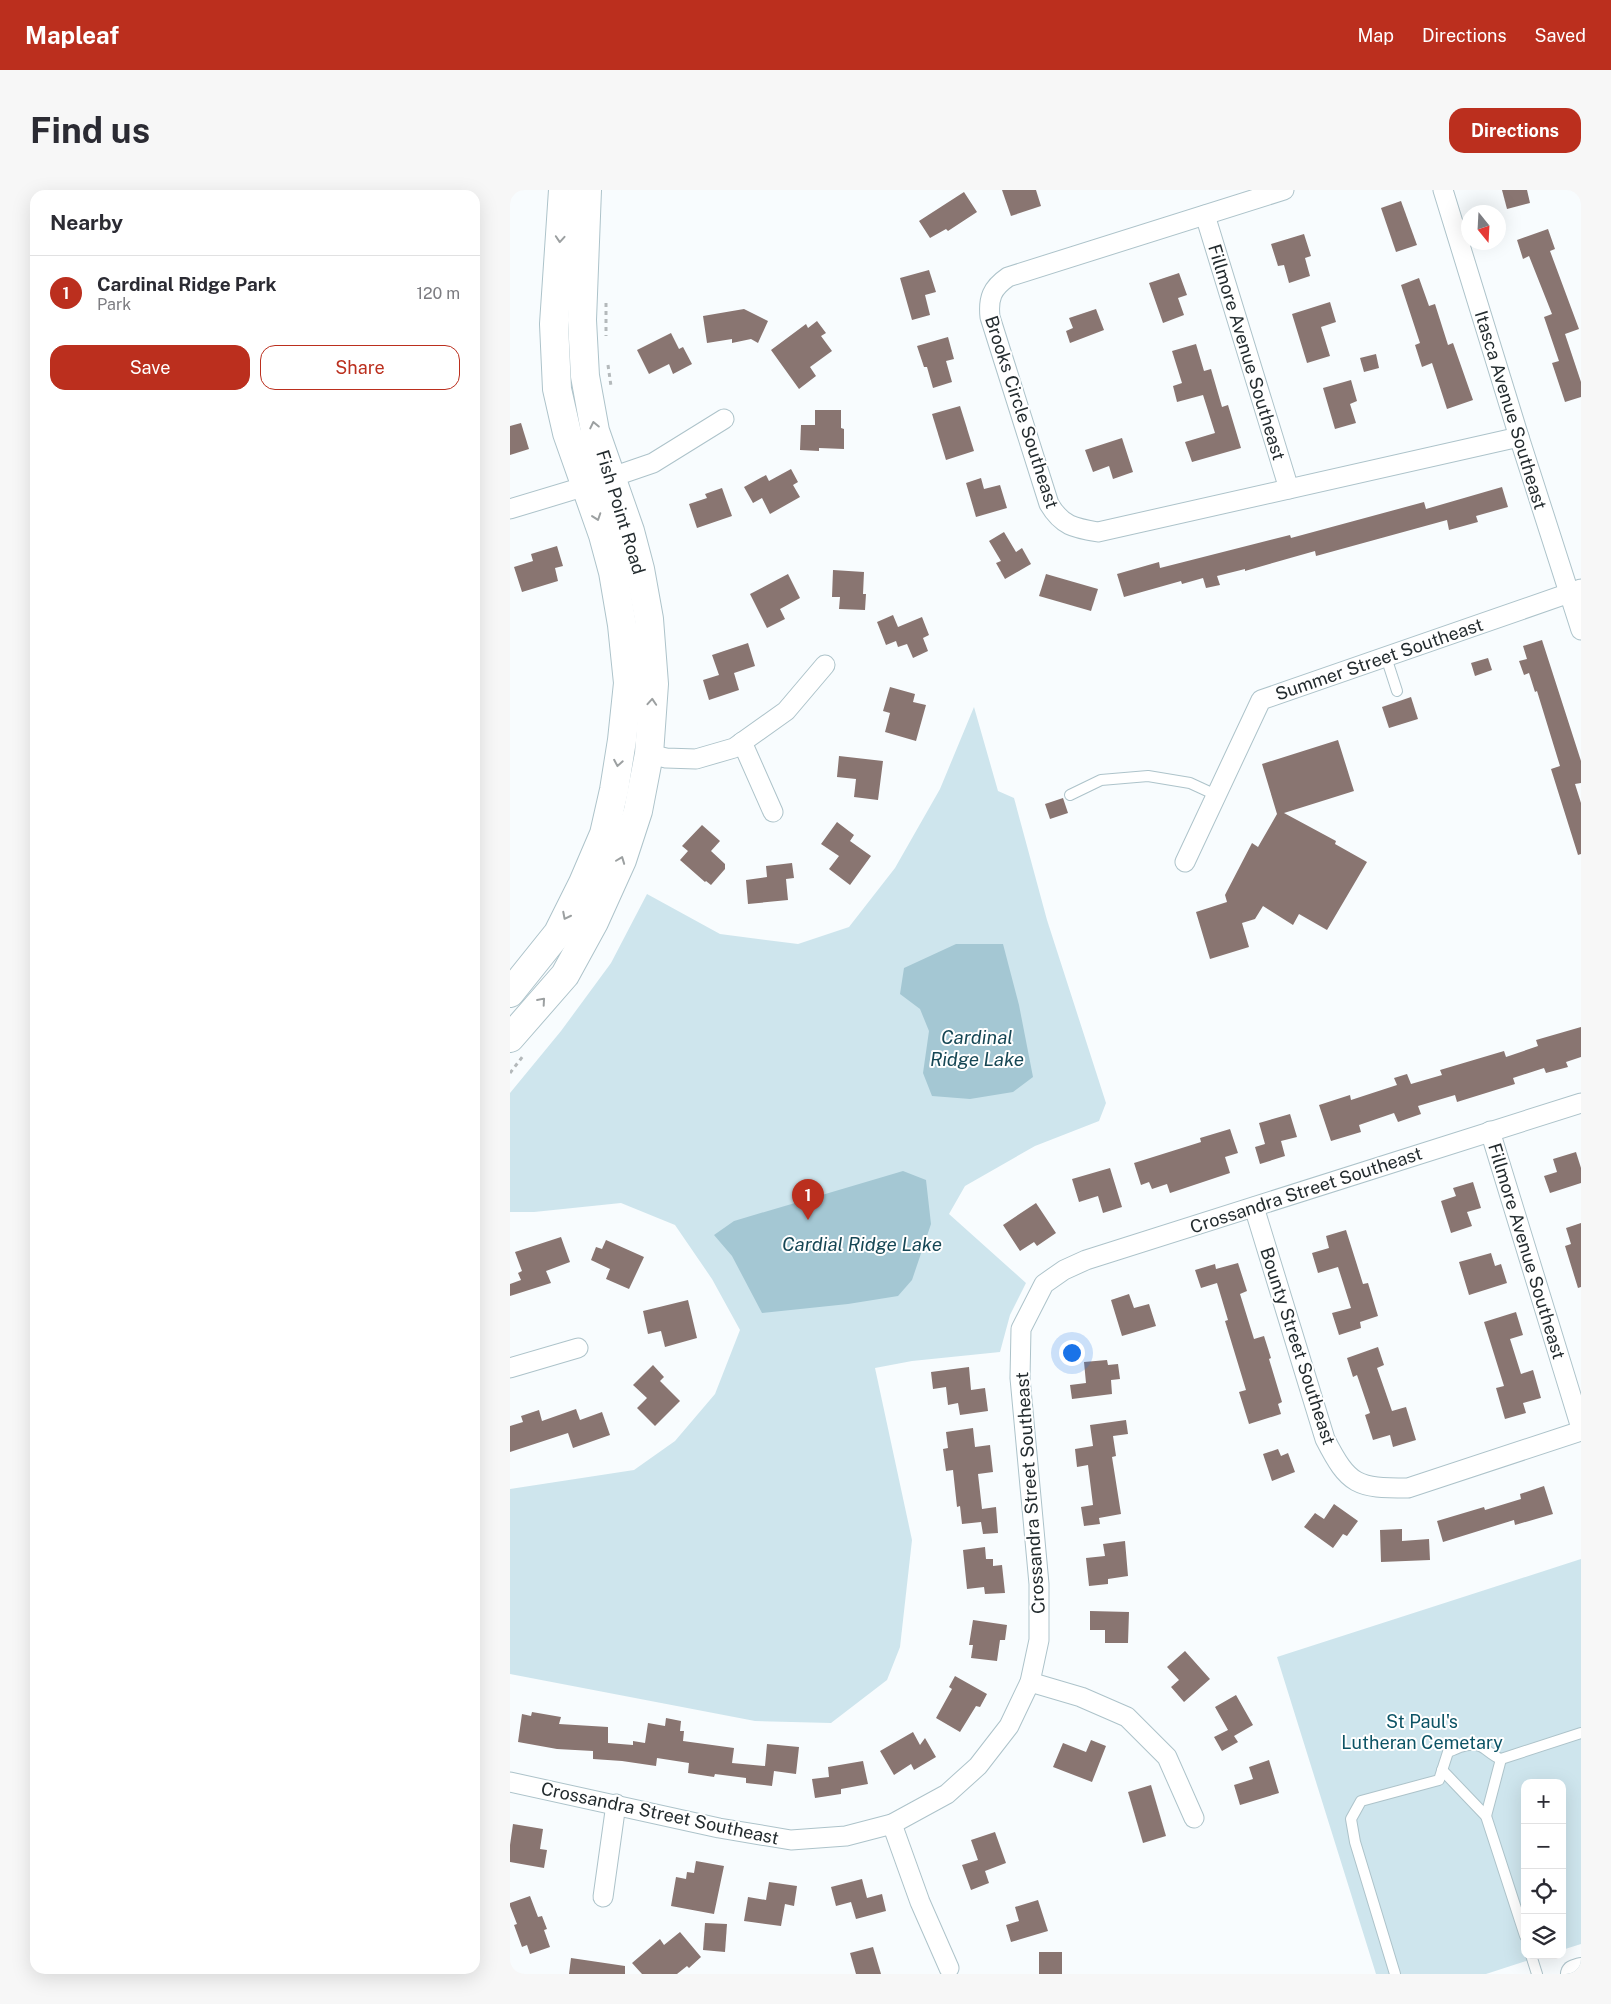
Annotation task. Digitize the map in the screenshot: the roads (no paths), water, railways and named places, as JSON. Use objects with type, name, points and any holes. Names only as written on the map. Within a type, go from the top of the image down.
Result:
[{"type":"street","name":"Fish Point Road","points":[[510,993],[558,933],[583,883],[604,834],[622,740],[628,683],[622,625],[613,572],[603,535],[568,434],[558,389],[554,324],[563,190]]},
{"type":"street","name":"Fish Point Road","points":[[513,1028],[565,975],[594,922],[622,860],[638,810],[649,754],[654,684],[649,619],[640,569],[630,531],[595,431],[584,376],[582,320],[587,190]]},
{"type":"street","name":"Brooks Circle Southeast","points":[[1284,190],[1008,278],[998,284],[991,294],[989,305],[990,317],[1049,504],[1056,517],[1075,528],[1098,532],[1519,437]]},
{"type":"street","name":"Itasca Avenue Southeast","points":[[1443,190],[1519,437],[1575,591],[1581,630]]},
{"type":"street","name":"Fillmore Avenue Southeast","points":[[1205,216],[1290,489]]},
{"type":"street","points":[[510,509],[653,463],[724,418]]},
{"type":"street","name":"Summer Street Southeast","points":[[1185,862],[1261,700],[1575,591]]},
{"type":"street","points":[[649,754],[666,758],[696,759],[734,748],[786,711],[825,665]]},
{"type":"street","points":[[742,742],[773,812]]},
{"type":"street","name":"Crossandra Street Southeast","points":[[510,1782],[719,1828],[791,1840],[846,1836],[892,1824],[947,1794],[978,1766],[1009,1726],[1030,1682],[1039,1640],[1039,1584],[1020,1378],[1021,1329],[1044,1284],[1064,1270],[1086,1260],[1581,1103]]},
{"type":"street","name":"Fillmore Avenue Southeast","points":[[1490,1131],[1581,1429]]},
{"type":"street","name":"Bounty Street Southeast","points":[[1254,1207],[1325,1439],[1338,1466],[1359,1484],[1381,1488],[1408,1488],[1581,1429]]},
{"type":"street","points":[[510,1368],[578,1348]]},
{"type":"street","points":[[1030,1682],[1081,1697],[1128,1717],[1167,1758],[1194,1818]]},
{"type":"street","points":[[603,1897],[616,1804]]},
{"type":"street","points":[[892,1824],[920,1902],[949,1968]]},
{"type":"street","points":[[1575,1974],[1581,1972]]},
{"type":"lane","points":[[1386,657],[1397,691]]},
{"type":"lane","points":[[1070,795],[1101,780],[1148,776],[1190,783],[1216,795]]},
{"type":"lane","points":[[1395,1974],[1355,1842],[1351,1819],[1361,1801],[1439,1780],[1448,1752],[1464,1745],[1480,1746],[1492,1756],[1501,1759],[1581,1733]]},
{"type":"lane","points":[[1486,1816],[1501,1759]]},
{"type":"lane","points":[[1442,1770],[1486,1816],[1521,1924]]},
{"type":"lane","points":[[1532,1959],[1537,1974]]},
{"type":"water","name":"Cardinal Ridge Lake","points":[[956,944],[1003,944],[1019,1005],[1033,1077],[1013,1092],[970,1099],[932,1096],[923,1073],[929,1031],[920,1009],[900,994],[904,968]]},
{"type":"water","name":"Cardial Ridge Lake","points":[[903,1171],[926,1180],[931,1224],[912,1280],[898,1296],[848,1304],[762,1313],[732,1256],[714,1235],[734,1221]]},
{"type":"place","name":"Cardinal Ridge Park","points":[[808,1220]]},
{"type":"park label","name":"St Paul's Lutheran Cemetary","points":[[1422,1731]]}]
